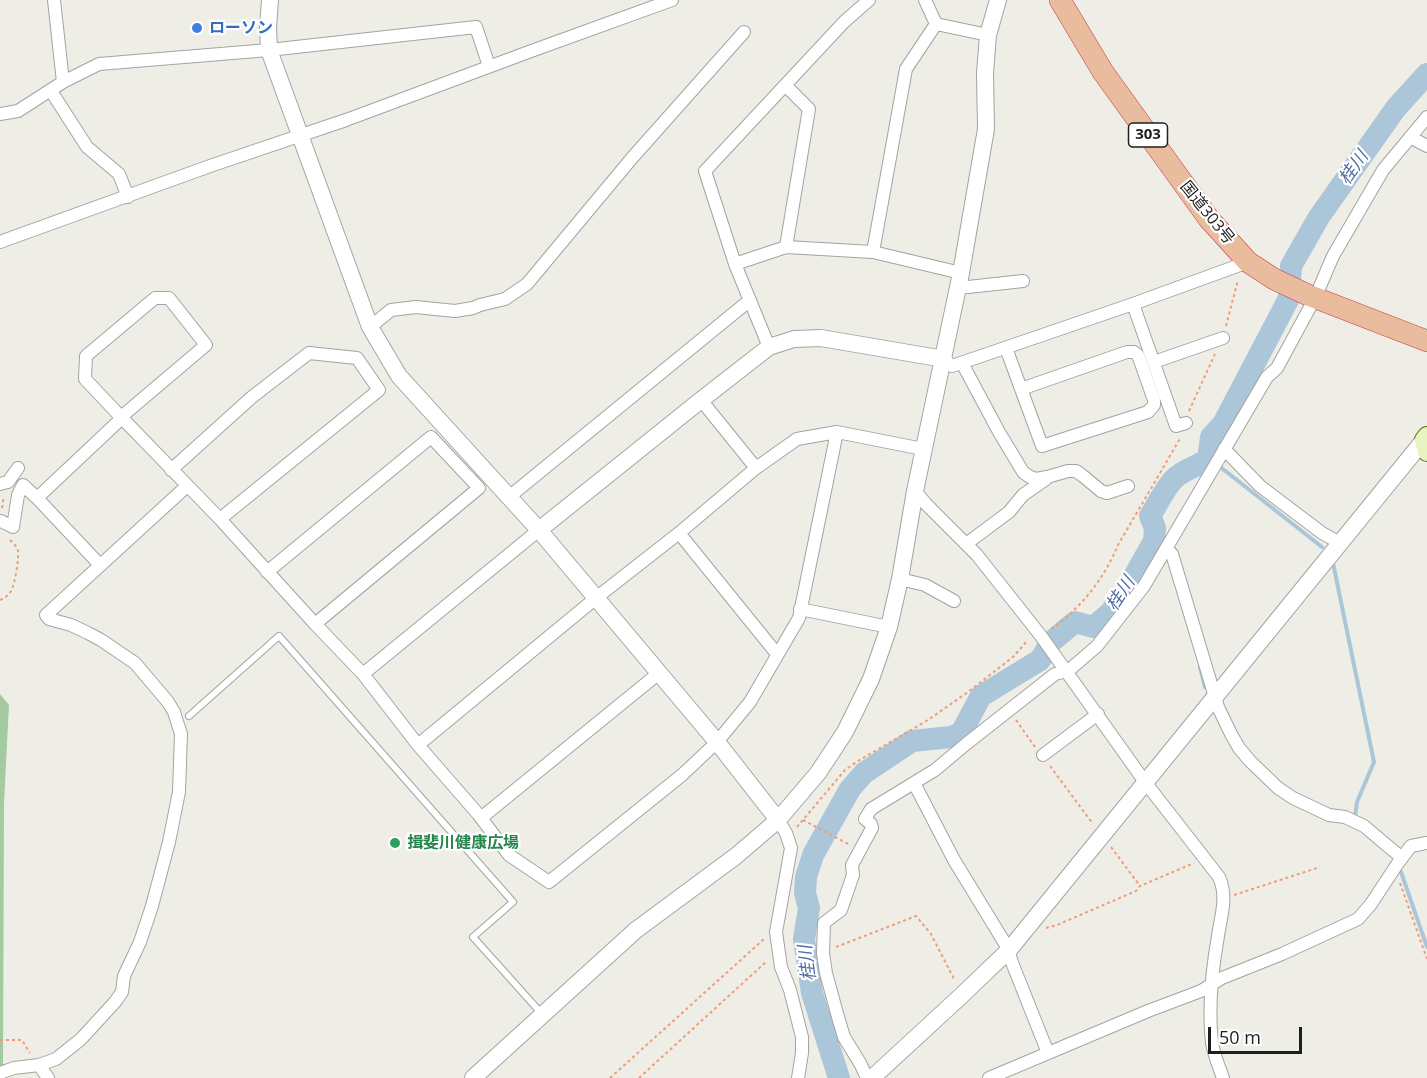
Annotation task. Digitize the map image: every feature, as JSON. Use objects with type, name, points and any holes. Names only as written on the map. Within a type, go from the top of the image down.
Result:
[{"type":"highway","name":"国道303号","points":[[1060,0],[1103,72],[1244,264],[1312,297],[1427,341]]},
{"type":"street","points":[[54,0],[63,82]]},
{"type":"street","points":[[270,0],[268,27],[270,50],[370,327],[399,376],[539,530],[717,742],[782,826],[791,848],[776,932],[782,967],[802,1037],[798,1078]]},
{"type":"street","points":[[0,242],[210,166],[346,120],[672,0]]},
{"type":"street","points":[[769,347],[735,264],[705,171],[844,22],[869,0]]},
{"type":"street","points":[[925,0],[936,24]]},
{"type":"street","points":[[473,1078],[636,930],[736,855],[782,826],[845,732],[871,679],[889,627],[900,579],[923,448],[944,359],[959,279],[986,129],[985,73],[988,35],[998,0]]},
{"type":"street","points":[[936,24],[988,35]]},
{"type":"street","points":[[873,252],[906,69],[936,24]]},
{"type":"street","points":[[0,114],[18,111],[63,82],[99,64],[270,50],[476,27],[489,66]]},
{"type":"street","points":[[370,327],[391,310],[416,308],[455,311],[473,308],[505,299],[527,284],[632,158],[744,32]]},
{"type":"street","points":[[786,86],[809,109],[786,247]]},
{"type":"street","points":[[51,91],[87,147],[119,174],[128,197]]},
{"type":"street","points":[[867,1078],[844,1037],[826,973],[823,953],[824,923],[841,910],[853,875],[852,865],[872,828],[865,819],[871,809],[935,770],[1055,674],[1086,657],[1108,633],[1144,586],[1267,377],[1277,368],[1333,256],[1383,170],[1427,117]]},
{"type":"street","points":[[1410,137],[1427,146]]},
{"type":"street","points":[[735,264],[786,247],[873,252],[959,279],[968,286],[1023,280]]},
{"type":"street","points":[[363,674],[701,399],[769,347],[794,339],[821,338],[944,359],[952,366],[1244,264]]},
{"type":"street","points":[[37,498],[122,418],[206,345],[169,298],[155,298],[86,356],[85,379],[122,418],[171,470],[220,519],[363,674],[418,745],[481,818],[508,855],[549,882],[682,775],[717,742],[750,702],[799,618],[837,432]]},
{"type":"street","points":[[509,497],[750,300]]},
{"type":"street","points":[[1133,304],[1176,426],[1186,423]]},
{"type":"street","points":[[1154,362],[1223,338]]},
{"type":"street","points":[[1006,348],[1021,389],[1042,446],[1148,412],[1154,405],[1138,355],[1134,352],[1127,352],[1021,389]]},
{"type":"street","points":[[171,470],[252,397],[309,353],[357,358],[379,390],[220,519]]},
{"type":"street","points":[[962,363],[1023,472],[1036,479],[1076,471],[1101,491],[1107,493],[1128,486]]},
{"type":"street","points":[[701,399],[756,468]]},
{"type":"street","points":[[418,745],[756,468],[797,439],[837,432],[923,448]]},
{"type":"street","points":[[267,572],[431,438],[479,488],[315,624]]},
{"type":"street","points":[[872,1078],[1009,950],[1340,543],[1426,443]]},
{"type":"street","points":[[1224,449],[1260,486],[1322,533],[1340,543]]},
{"type":"street","points":[[4,483],[18,468]]},
{"type":"street","points":[[966,544],[1009,512],[1023,495],[1047,477]]},
{"type":"street","points":[[1,521],[13,526],[18,495],[23,485],[100,565]]},
{"type":"street","points":[[0,1073],[56,1059],[81,1040],[122,992],[124,976],[140,942],[152,906],[179,792],[181,734],[168,702],[135,663],[88,633],[49,619],[46,615],[187,486]]},
{"type":"street","points":[[915,491],[977,555],[1039,633],[1145,782],[1219,876],[1224,887],[1224,898],[1212,984],[1210,1021],[1212,1045],[1223,1078]]},
{"type":"street","points":[[679,533],[777,654]]},
{"type":"street","points":[[1166,549],[1172,554],[1222,717],[1239,748],[1278,788],[1310,807],[1364,826],[1402,858]]},
{"type":"street","points":[[900,579],[925,585],[954,601]]},
{"type":"street","points":[[800,609],[889,627]]},
{"type":"street","points":[[481,818],[659,673]]},
{"type":"street","points":[[1043,755],[1098,714]]},
{"type":"street","points":[[914,783],[954,860],[1009,950],[1046,1048]]},
{"type":"street","points":[[989,1078],[1201,991],[1222,978],[1282,954],[1358,919],[1411,846],[1427,843]]},
{"type":"street","points":[[39,1065],[48,1078]]},
{"type":"lane","points":[[189,716],[279,636],[513,902],[473,937],[543,1015]]},
{"type":"path","points":[[782,826],[797,827],[845,770],[928,720],[968,692],[1039,633],[1059,623],[1083,602],[1111,563],[1118,545],[1184,431],[1187,415],[1223,338],[1244,264]]},
{"type":"path","points":[[0,600],[5,598],[14,584],[18,552],[3,530],[1,521],[4,483]]},
{"type":"path","points":[[1008,711],[1140,886]]},
{"type":"path","points":[[803,820],[851,846]]},
{"type":"path","points":[[1021,935],[1057,925],[1136,891],[1140,886],[1204,857]]},
{"type":"path","points":[[1224,898],[1320,867]]},
{"type":"path","points":[[1394,870],[1427,959]]},
{"type":"path","points":[[823,953],[916,915],[939,946],[961,996]]},
{"type":"path","points":[[610,1078],[769,934],[776,932]]},
{"type":"path","points":[[639,1078],[770,958],[780,954]]},
{"type":"path","points":[[0,1040],[22,1041],[39,1065]]},
{"type":"green space","points":[[0,694],[9,705],[4,803],[3,1065],[0,1066]]},
{"type":"waterway","name":"桂川","points":[[839,1078],[812,993],[804,939],[809,908],[805,893],[806,877],[813,855],[850,789],[864,773],[912,741],[951,737],[961,733],[981,696],[1040,660],[1051,642],[1075,622],[1093,627],[1110,613],[1127,589],[1154,541],[1155,528],[1150,516],[1164,492],[1178,476],[1208,459],[1211,437],[1223,424],[1289,298],[1291,266],[1319,217],[1396,108],[1427,74]]},
{"type":"waterway","points":[[1219,466],[1322,547]]},
{"type":"waterway","points":[[1149,550],[1158,556]]},
{"type":"waterway","points":[[1333,563],[1374,762],[1357,802],[1355,817]]},
{"type":"waterway","points":[[1200,667],[1205,687]]},
{"type":"waterway","points":[[1401,872],[1427,947]]},
{"type":"place","name":"ローソン","points":[[197,28]]},
{"type":"place","name":"揖斐川健康広場","points":[[395,843]]}]
